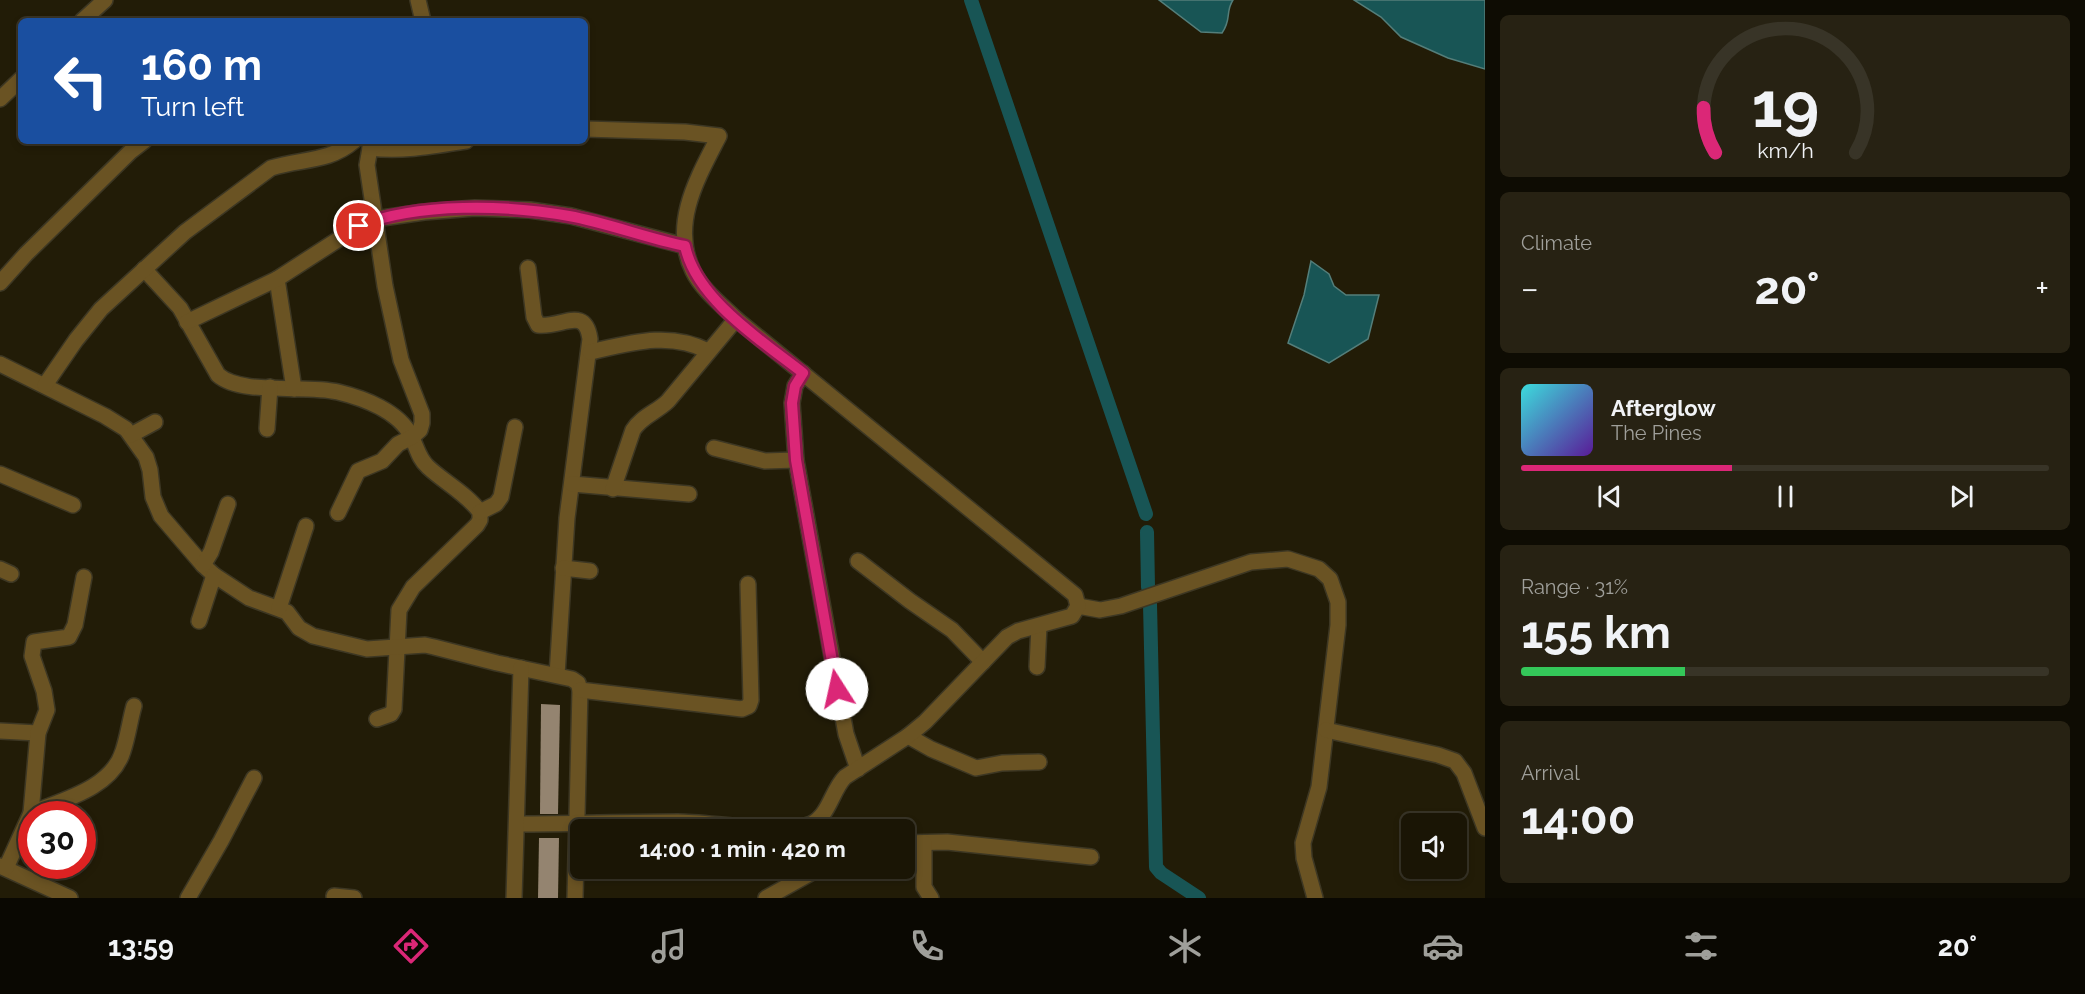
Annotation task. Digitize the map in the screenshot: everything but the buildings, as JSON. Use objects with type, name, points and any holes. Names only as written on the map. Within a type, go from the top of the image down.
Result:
[{"type":"street","points":[[85,18],[105,0]]},
{"type":"street","points":[[418,0],[422,18]]},
{"type":"street","points":[[0,99],[18,82]]},
{"type":"street","points":[[588,129],[685,132],[719,136],[696,182],[686,216],[685,246],[694,273],[736,319],[1075,595],[1078,606],[1072,616],[1018,631],[1007,637],[945,702],[908,736],[840,781],[818,819]]},
{"type":"street","points":[[0,282],[130,151],[140,144]]},
{"type":"street","points":[[45,385],[95,316],[185,232],[272,168],[286,163],[315,160],[363,144]]},
{"type":"street","points":[[338,513],[358,471],[382,461],[398,444],[420,430],[422,423],[422,414],[401,360],[385,286],[367,165],[366,144]]},
{"type":"street","points":[[369,144],[385,150],[447,144]]},
{"type":"street","points":[[187,322],[277,279],[343,235],[375,219],[475,208],[530,210],[571,216],[685,246]]},
{"type":"street","points":[[528,268],[534,317],[538,325],[583,321],[588,327],[590,352],[563,568],[557,675]]},
{"type":"street","points":[[144,269],[176,303],[218,375],[225,381],[233,384],[336,391],[374,404],[406,428],[419,457],[480,512],[477,525],[413,587],[404,599],[399,610],[397,624],[398,647],[394,709],[391,714],[377,719]]},
{"type":"street","points":[[277,279],[294,389]]},
{"type":"street","points":[[613,489],[633,430],[639,422],[661,408],[736,319]]},
{"type":"street","points":[[590,352],[660,339],[684,341],[708,351]]},
{"type":"street","points":[[0,364],[117,423],[131,435],[146,457],[156,507],[161,516],[209,570],[249,598],[279,608],[291,616],[298,628],[313,636],[367,649],[424,645],[557,675],[578,682],[580,690],[577,819]]},
{"type":"street","points":[[803,373],[795,386],[792,403],[796,460],[846,734],[858,769]]},
{"type":"street","points":[[267,429],[270,387]]},
{"type":"street","points":[[131,435],[155,422]]},
{"type":"street","points":[[480,512],[496,504],[501,497],[515,427]]},
{"type":"street","points":[[714,448],[765,461],[796,460]]},
{"type":"street","points":[[0,474],[74,505]]},
{"type":"street","points":[[572,484],[690,494]]},
{"type":"street","points":[[199,621],[206,595],[211,552],[228,504]]},
{"type":"street","points":[[279,608],[306,526]]},
{"type":"street","points":[[1078,606],[1100,610],[1121,606],[1251,562],[1288,559],[1319,569],[1330,579],[1338,602],[1338,625],[1319,787],[1304,843],[1304,858],[1315,898]]},
{"type":"street","points":[[858,561],[910,602],[952,630],[983,662]]},
{"type":"street","points":[[563,568],[590,571]]},
{"type":"street","points":[[32,801],[38,733],[47,710],[44,691],[32,656],[34,642],[69,637],[75,626],[84,577]]},
{"type":"street","points":[[580,690],[742,709],[749,706],[752,700],[748,584]]},
{"type":"street","points":[[1037,668],[1039,626]]},
{"type":"street","points":[[514,898],[521,668]]},
{"type":"street","points":[[61,801],[101,781],[114,769],[123,752],[134,706]]},
{"type":"street","points":[[1326,730],[1455,760],[1464,773],[1485,828]]},
{"type":"street","points":[[0,731],[38,733]]},
{"type":"street","points":[[908,736],[931,749],[976,768],[1002,763],[1040,762]]},
{"type":"street","points":[[188,898],[254,778]]},
{"type":"street","points":[[518,824],[570,824]]},
{"type":"street","points":[[18,838],[3,867],[70,898]]},
{"type":"street","points":[[915,843],[947,842],[1091,857]]},
{"type":"street","points":[[924,843],[924,887],[931,898]]},
{"type":"street","points":[[575,898],[576,879]]},
{"type":"street","points":[[766,898],[800,879]]},
{"type":"street","points":[[334,896],[354,898]]},
{"type":"water","points":[[1159,0],[1233,0],[1229,8],[1227,24],[1222,33],[1201,32]]},
{"type":"water","points":[[1354,0],[1485,0],[1485,69],[1448,58],[1401,37],[1381,17]]},
{"type":"water","points":[[1311,261],[1329,274],[1334,286],[1346,295],[1379,295],[1368,339],[1329,363],[1288,343],[1304,295]]},
{"type":"waterway","points":[[971,0],[1146,514]]},
{"type":"waterway","points":[[1147,532],[1148,587]]},
{"type":"waterway","points":[[1150,604],[1156,867],[1161,873],[1199,898]]},
{"type":"route","points":[[359,226],[375,219],[424,212],[475,208],[530,210],[571,216],[685,246],[694,273],[708,291],[736,319],[803,373],[795,386],[792,403],[796,460],[837,689]]}]
